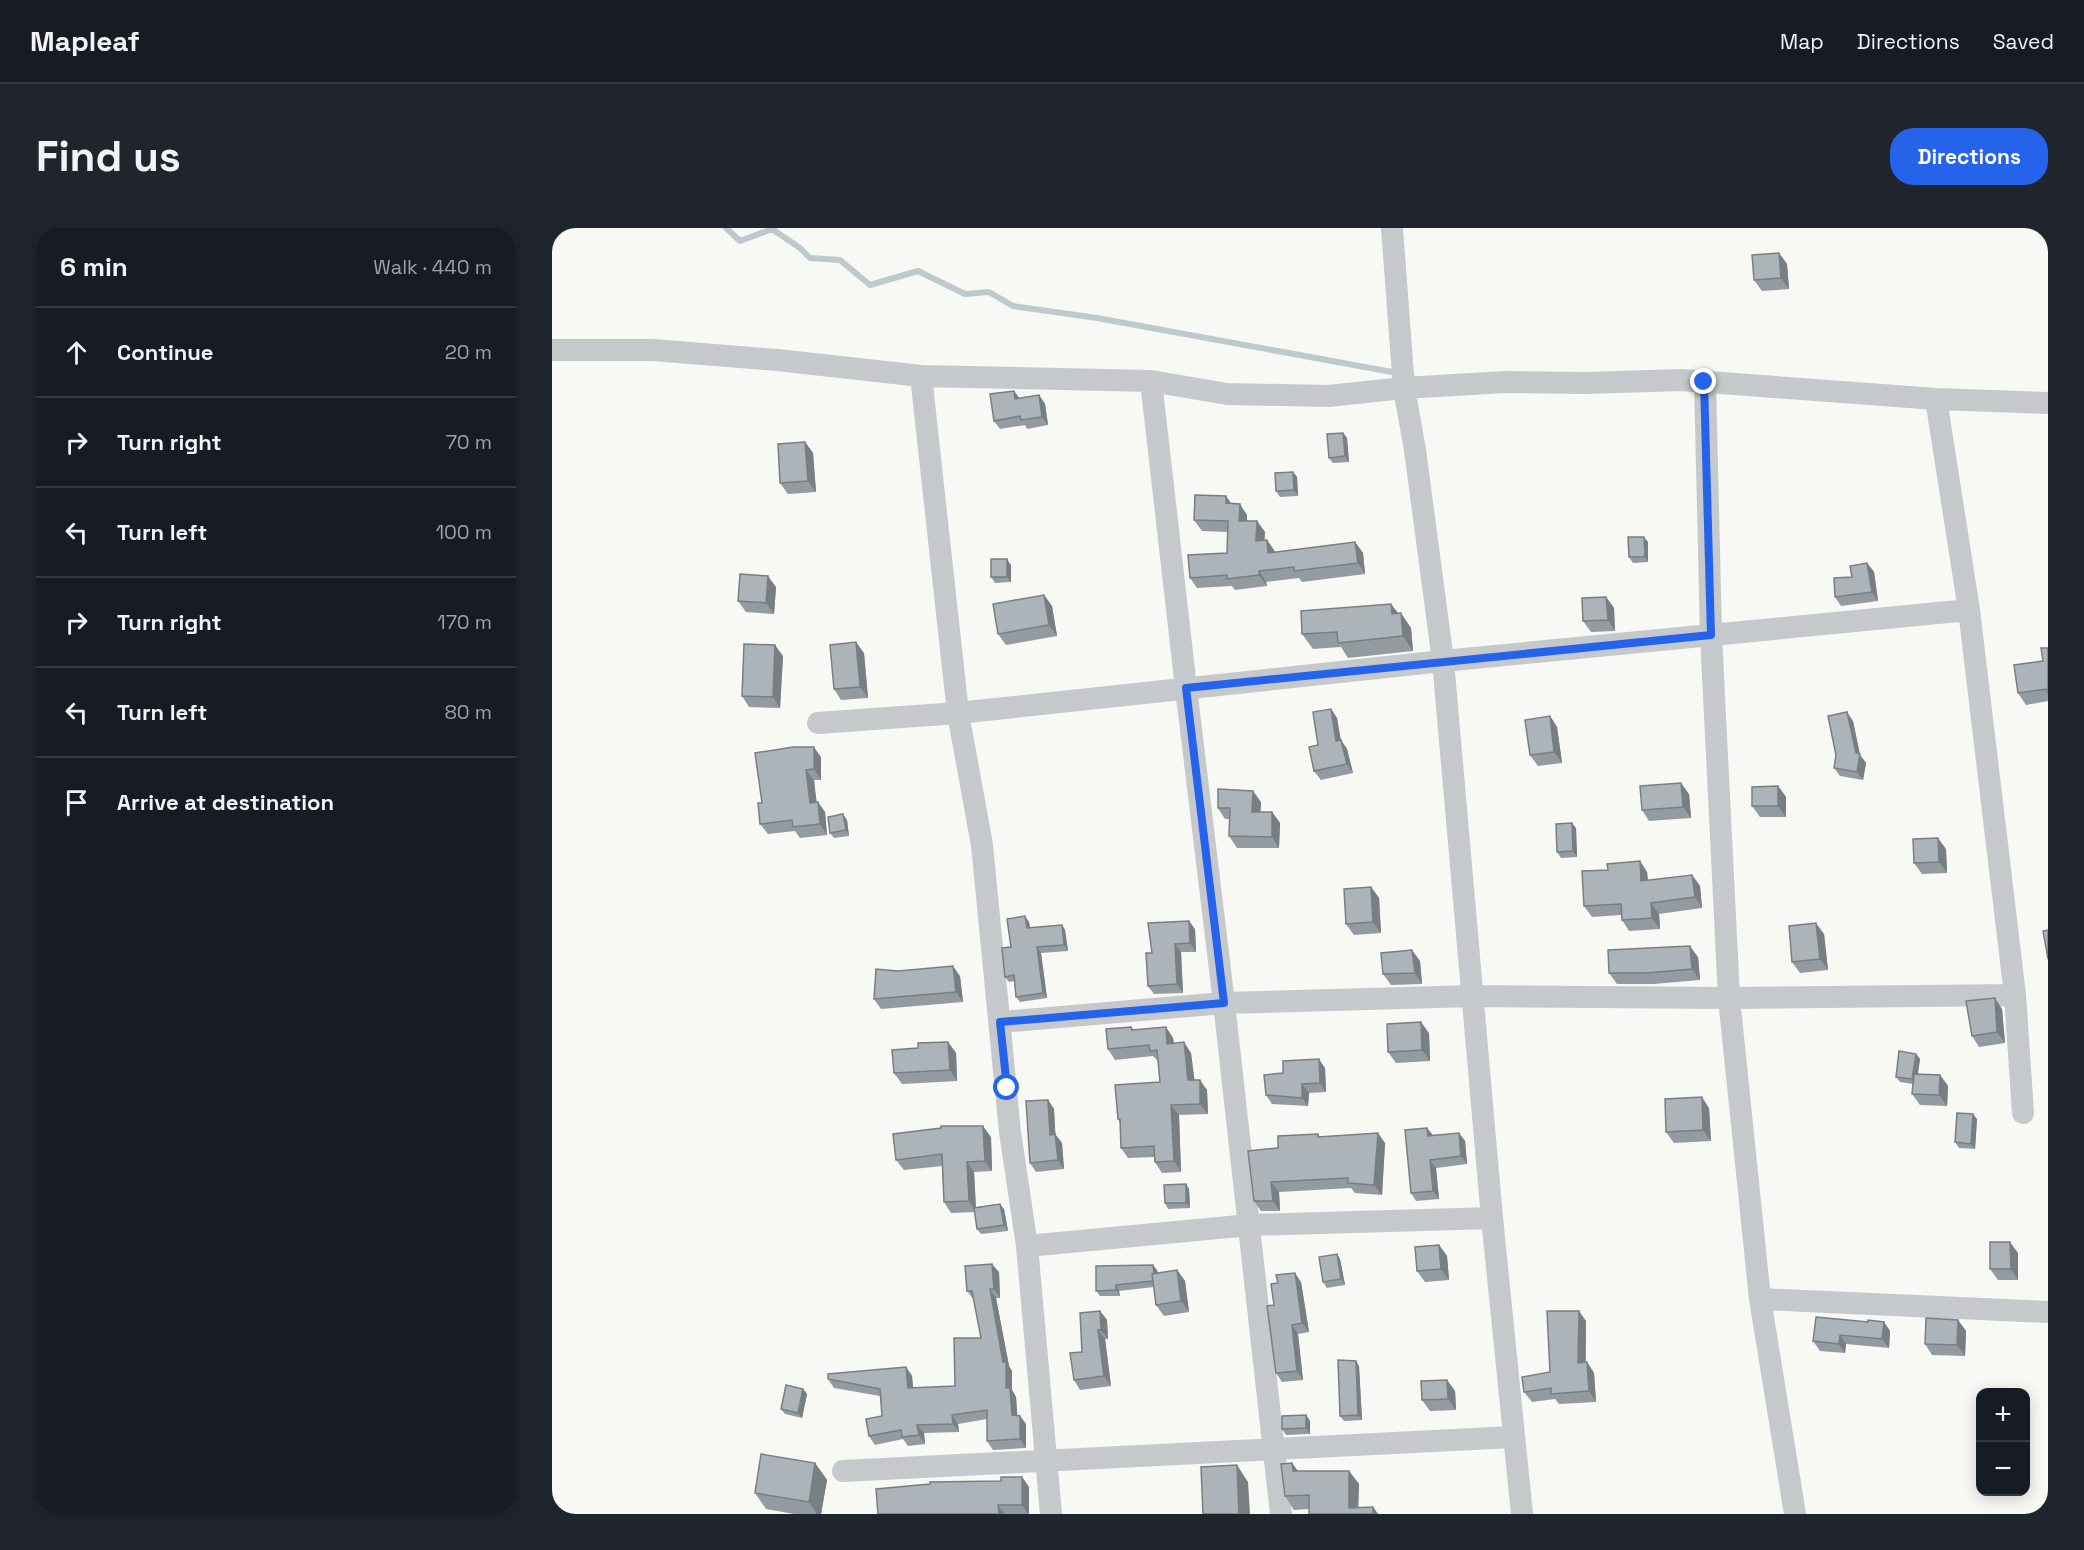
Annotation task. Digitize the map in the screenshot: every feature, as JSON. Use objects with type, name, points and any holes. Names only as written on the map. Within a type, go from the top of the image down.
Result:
[{"type":"street","points":[[1392,228],[1404,388],[1415,450],[1443,661],[1492,1218],[1522,1514]]},
{"type":"street","points":[[552,350],[653,350],[921,376],[1151,381],[1227,394],[1328,396],[1404,388],[1505,382],[1587,383],[1681,380],[1936,399],[2048,403]]},
{"type":"street","points":[[921,376],[958,713],[982,845],[1010,1132],[1027,1246],[1051,1514]]},
{"type":"street","points":[[1151,381],[1250,1225],[1281,1514]]},
{"type":"street","points":[[1704,382],[1711,635],[1729,998],[1760,1299],[1796,1514]]},
{"type":"street","points":[[1936,399],[1969,609],[2015,995],[2023,1113]]},
{"type":"street","points":[[818,723],[958,713],[1443,661],[1969,609]]},
{"type":"street","points":[[1000,1022],[1224,1003],[1473,996],[1729,998],[2015,995]]},
{"type":"street","points":[[1027,1246],[1250,1225],[1492,1218]]},
{"type":"street","points":[[1760,1299],[2048,1312]]},
{"type":"street","points":[[843,1471],[1513,1437]]},
{"type":"building","points":[[1779,253],[1781,278],[1754,280],[1752,255]]},
{"type":"building","points":[[1014,391],[1015,399],[1039,395],[1042,417],[1021,420],[1020,416],[994,421],[990,394]]},
{"type":"building","points":[[1343,433],[1345,456],[1329,458],[1327,434]]},
{"type":"building","points":[[805,442],[808,481],[780,483],[778,444]]},
{"type":"building","points":[[1293,472],[1294,490],[1276,491],[1275,473]]},
{"type":"building","points":[[1195,495],[1226,496],[1226,503],[1240,504],[1239,521],[1257,521],[1256,541],[1267,540],[1268,553],[1355,542],[1358,563],[1294,571],[1294,567],[1259,571],[1259,575],[1227,579],[1227,575],[1190,578],[1188,555],[1227,553],[1228,521],[1194,520]]},
{"type":"building","points":[[1628,537],[1644,537],[1645,557],[1629,557]]},
{"type":"building","points":[[991,559],[1007,559],[1007,577],[991,577]]},
{"type":"building","points":[[1867,563],[1872,592],[1835,597],[1834,578],[1852,577],[1850,566]]},
{"type":"building","points":[[740,574],[768,576],[766,603],[738,601]]},
{"type":"building","points":[[1044,595],[1049,625],[998,634],[993,604]]},
{"type":"building","points":[[1606,597],[1608,620],[1583,621],[1582,598]]},
{"type":"building","points":[[1391,604],[1392,614],[1401,613],[1403,636],[1338,643],[1337,632],[1302,634],[1301,611]]},
{"type":"building","points":[[856,642],[860,687],[834,689],[830,645]]},
{"type":"building","points":[[744,644],[775,645],[773,697],[742,696]]},
{"type":"building","points":[[2041,648],[2048,648],[2048,693],[2047,689],[2018,693],[2014,665],[2043,661]]},
{"type":"building","points":[[1331,709],[1336,741],[1341,740],[1347,764],[1314,771],[1309,747],[1318,745],[1313,712]]},
{"type":"building","points":[[1847,712],[1856,753],[1860,754],[1857,772],[1834,768],[1836,755],[1828,716]]},
{"type":"building","points":[[1550,716],[1554,752],[1530,755],[1525,720]]},
{"type":"building","points":[[793,747],[814,747],[814,769],[806,770],[810,803],[818,802],[820,824],[793,827],[792,820],[760,824],[758,803],[762,803],[755,753]]},
{"type":"building","points":[[1681,783],[1683,807],[1642,810],[1640,786]]},
{"type":"building","points":[[1778,786],[1778,806],[1752,806],[1752,787]]},
{"type":"building","points":[[1218,789],[1253,791],[1252,812],[1272,812],[1272,837],[1229,836],[1230,808],[1218,808]]},
{"type":"building","points":[[843,814],[846,830],[830,833],[828,817]]},
{"type":"building","points":[[1572,823],[1573,851],[1557,852],[1556,824]]},
{"type":"building","points":[[1938,838],[1939,862],[1914,863],[1913,839]]},
{"type":"building","points":[[1640,861],[1641,881],[1692,875],[1695,897],[1651,903],[1652,918],[1622,920],[1621,904],[1584,906],[1582,871],[1608,870],[1607,864]]},
{"type":"building","points":[[1371,887],[1373,922],[1346,924],[1344,889]]},
{"type":"building","points":[[1025,916],[1027,928],[1062,925],[1064,945],[1037,947],[1043,993],[1016,997],[1014,975],[1005,977],[1002,948],[1011,947],[1007,919]]},
{"type":"building","points":[[1189,921],[1190,943],[1175,944],[1177,984],[1148,986],[1146,953],[1152,953],[1148,923]]},
{"type":"building","points":[[1816,923],[1820,959],[1792,962],[1789,926]]},
{"type":"building","points":[[2048,930],[2048,959],[2043,931]]},
{"type":"building","points":[[1690,946],[1692,969],[1609,973],[1608,950]]},
{"type":"building","points":[[1412,950],[1415,973],[1383,974],[1381,953]]},
{"type":"building","points":[[953,966],[956,992],[874,999],[876,969],[898,971]]},
{"type":"building","points":[[1995,998],[1997,1032],[1972,1036],[1966,1001]]},
{"type":"building","points":[[1421,1022],[1422,1050],[1388,1052],[1387,1024]]},
{"type":"building","points":[[1131,1027],[1132,1030],[1166,1027],[1167,1044],[1184,1042],[1188,1080],[1200,1080],[1200,1104],[1171,1105],[1174,1161],[1155,1162],[1154,1146],[1121,1148],[1115,1085],[1160,1082],[1157,1050],[1150,1051],[1149,1045],[1108,1049],[1106,1029]]},
{"type":"building","points":[[948,1042],[950,1070],[894,1073],[892,1050],[918,1048],[918,1043]]},
{"type":"building","points":[[1899,1051],[1916,1054],[1912,1079],[1896,1077]]},
{"type":"building","points":[[1319,1059],[1320,1083],[1302,1084],[1302,1098],[1266,1095],[1264,1075],[1283,1073],[1283,1061]]},
{"type":"building","points":[[1914,1074],[1940,1075],[1939,1095],[1912,1094]]},
{"type":"building","points":[[1702,1097],[1703,1130],[1666,1132],[1665,1099]]},
{"type":"building","points":[[1048,1100],[1050,1135],[1055,1134],[1058,1160],[1030,1163],[1026,1101]]},
{"type":"building","points":[[1957,1113],[1973,1114],[1971,1144],[1955,1142]]},
{"type":"building","points":[[941,1126],[983,1126],[985,1161],[967,1162],[969,1201],[944,1202],[942,1154],[896,1160],[893,1134],[941,1128]]},
{"type":"building","points":[[1427,1128],[1428,1136],[1459,1133],[1461,1156],[1430,1160],[1433,1191],[1411,1193],[1405,1130]]},
{"type":"building","points":[[1378,1133],[1374,1185],[1348,1183],[1348,1178],[1271,1182],[1273,1201],[1254,1201],[1248,1151],[1278,1148],[1278,1136],[1318,1134],[1318,1137]]},
{"type":"building","points":[[1186,1184],[1186,1203],[1165,1203],[1164,1185]]},
{"type":"building","points":[[1000,1204],[1004,1225],[977,1229],[974,1208]]},
{"type":"building","points":[[1990,1242],[2010,1242],[2011,1269],[1990,1269]]},
{"type":"building","points":[[1439,1245],[1441,1269],[1417,1271],[1415,1247]]},
{"type":"building","points":[[1337,1254],[1341,1279],[1323,1282],[1319,1257]]},
{"type":"building","points":[[992,1264],[994,1289],[990,1289],[1003,1362],[1006,1362],[1006,1388],[1010,1388],[1012,1415],[1020,1416],[1020,1439],[987,1441],[987,1410],[952,1415],[953,1424],[917,1425],[919,1435],[902,1437],[901,1430],[869,1436],[866,1419],[882,1416],[880,1389],[828,1379],[828,1374],[906,1367],[908,1388],[955,1386],[954,1338],[981,1338],[972,1291],[967,1291],[965,1266]]},
{"type":"building","points":[[1153,1265],[1153,1281],[1116,1285],[1116,1290],[1096,1291],[1096,1266]]},
{"type":"building","points":[[1177,1270],[1181,1301],[1156,1305],[1152,1274]]},
{"type":"building","points":[[1295,1273],[1302,1323],[1292,1325],[1297,1371],[1276,1373],[1267,1306],[1274,1305],[1271,1284],[1278,1283],[1276,1275]]},
{"type":"building","points":[[1100,1311],[1101,1330],[1098,1330],[1104,1376],[1074,1380],[1070,1353],[1082,1352],[1080,1313]]},
{"type":"building","points":[[1547,1311],[1579,1311],[1578,1363],[1587,1362],[1589,1391],[1551,1394],[1551,1388],[1524,1392],[1522,1377],[1550,1372]]},
{"type":"building","points":[[1816,1317],[1884,1322],[1882,1339],[1840,1335],[1839,1344],[1813,1341]]},
{"type":"building","points":[[1926,1318],[1958,1320],[1957,1345],[1925,1344]]},
{"type":"building","points":[[1338,1360],[1356,1361],[1358,1415],[1340,1416]]},
{"type":"building","points":[[1447,1380],[1448,1399],[1422,1400],[1421,1381]]},
{"type":"building","points":[[786,1385],[803,1389],[798,1413],[781,1409]]},
{"type":"building","points":[[1306,1415],[1306,1428],[1282,1429],[1282,1416]]},
{"type":"building","points":[[761,1454],[815,1463],[809,1502],[755,1493]]},
{"type":"building","points":[[1292,1463],[1293,1471],[1349,1471],[1349,1508],[1373,1507],[1373,1514],[1309,1514],[1309,1495],[1285,1496],[1281,1464]]},
{"type":"building","points":[[1237,1465],[1239,1514],[1203,1514],[1201,1467]]},
{"type":"building","points":[[1001,1477],[1022,1477],[1022,1505],[998,1505],[999,1514],[878,1514],[876,1489],[930,1484],[930,1482],[1001,1481]]},
{"type":"waterway","points":[[726,228],[740,241],[772,229],[800,248],[810,258],[840,260],[870,285],[918,271],[965,294],[989,292],[1013,306],[1097,318],[1392,372]]},
{"type":"route","points":[[1007,1088],[1000,1022],[1224,1003],[1186,688],[1711,635],[1704,382]]}]
